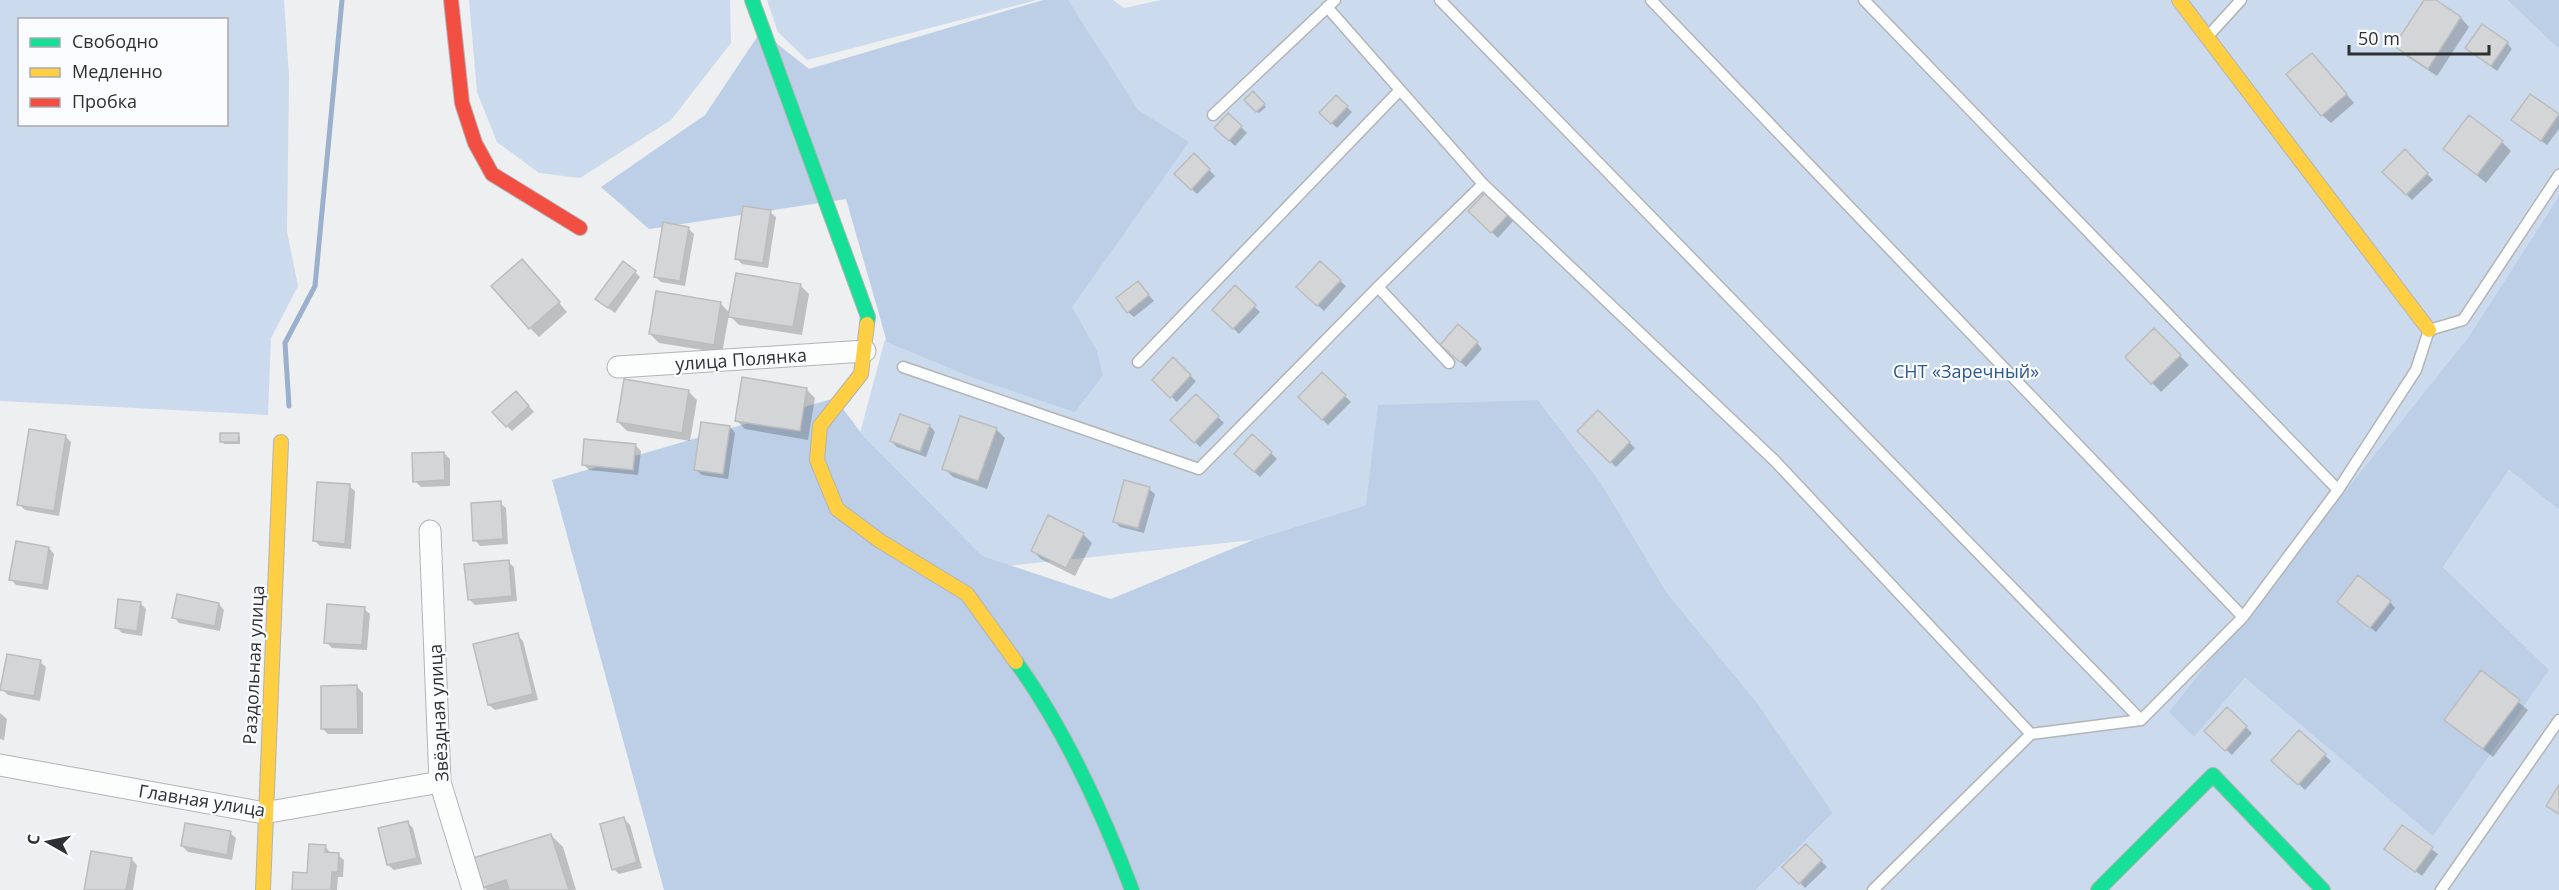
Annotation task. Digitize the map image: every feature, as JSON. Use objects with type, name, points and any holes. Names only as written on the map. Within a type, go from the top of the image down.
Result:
[{"type":"street","points":[[451,0],[462,103],[475,143],[492,174],[580,228]]},
{"type":"street","points":[[752,0],[868,317],[861,374],[820,426],[817,460],[837,509],[880,542],[967,594],[1037,691],[1109,830],[1132,890]]},
{"type":"street","points":[[2180,0],[2430,330]]},
{"type":"street","name":"улица Полянка","points":[[618,367],[865,351]]},
{"type":"street","name":"Раздольная улица","points":[[263,890],[264,813],[280,442]]},
{"type":"street","name":"Звёздная улица","points":[[430,531],[440,782],[473,890]]},
{"type":"street","name":"Главная улица","points":[[0,765],[264,813],[440,782]]},
{"type":"street","points":[[2098,890],[2213,775],[2323,890]]},
{"type":"lane","points":[[1440,0],[2141,720]]},
{"type":"lane","points":[[1651,0],[2243,617]]},
{"type":"lane","points":[[1864,0],[2338,490]]},
{"type":"lane","points":[[2207,37],[2241,0]]},
{"type":"lane","points":[[1213,115],[1331,4],[1400,90],[1484,184],[1775,461],[2031,734]]},
{"type":"lane","points":[[1138,362],[1400,90]]},
{"type":"lane","points":[[1874,890],[2031,734],[2141,720],[2243,617],[2338,490],[2416,369],[2430,330],[2463,320],[2559,175]]},
{"type":"lane","points":[[903,367],[1199,469],[1378,286],[1484,184]]},
{"type":"lane","points":[[1378,286],[1449,363]]},
{"type":"lane","points":[[2440,890],[2559,720]]},
{"type":"green space","points":[[0,0],[284,0],[289,76],[287,232],[298,286],[271,338],[268,415],[0,401]]},
{"type":"green space","points":[[469,0],[730,0],[731,43],[671,120],[580,178],[539,173],[497,142],[477,92]]},
{"type":"green space","points":[[767,0],[1037,0],[807,60],[778,32]]},
{"type":"green space","name":"СНТ «Заречный»","points":[[1052,0],[1113,0],[1124,8],[1161,0],[2507,0],[2559,49],[2559,196],[2467,339],[2194,737],[2245,678],[2433,835],[2548,670],[2443,567],[2509,470],[2559,510],[2559,890],[1756,890],[1833,813],[1758,704],[1667,593],[1601,483],[1538,400],[1366,505],[1253,540],[977,569],[860,433],[884,343],[1016,8]]},
{"type":"shaded area","points":[[1043,0],[1068,0],[1138,110],[1189,142],[1072,307],[1097,351],[1103,375],[1075,412],[971,377],[887,342],[846,199],[649,229],[601,187],[705,115],[761,31],[809,69]]},
{"type":"shaded area","points":[[2507,0],[2559,0],[2559,49]]},
{"type":"shaded area","points":[[2559,196],[2559,510],[2509,470],[2443,567],[2549,670],[2433,836],[2245,678],[2194,737],[2169,712],[2467,339]]},
{"type":"shaded area","points":[[835,398],[864,437],[982,556],[1111,599],[1253,540],[1366,505],[1378,405],[1538,400],[1601,483],[1667,593],[1758,704],[1833,813],[1756,890],[664,890],[552,480]]},
{"type":"building","points":[[2424,0],[2436,0],[2461,17],[2428,69],[2394,46]]},
{"type":"building","points":[[2482,24],[2508,42],[2491,66],[2465,48]]},
{"type":"building","points":[[2312,53],[2347,94],[2321,116],[2286,74]]},
{"type":"building","points":[[1253,91],[1265,104],[1256,112],[1244,100]]},
{"type":"building","points":[[2530,94],[2559,114],[2541,141],[2511,120]]},
{"type":"building","points":[[1336,95],[1348,106],[1331,124],[1319,113]]},
{"type":"building","points":[[1228,113],[1242,126],[1229,141],[1214,128]]},
{"type":"building","points":[[2469,115],[2503,141],[2477,175],[2443,149]]},
{"type":"building","points":[[2405,149],[2428,173],[2406,195],[2382,172]]},
{"type":"building","points":[[1194,153],[1210,169],[1191,190],[1174,174]]},
{"type":"building","points":[[1485,193],[1509,214],[1491,233],[1468,211]]},
{"type":"building","points":[[743,206],[771,210],[763,263],[735,259]]},
{"type":"building","points":[[663,222],[689,227],[680,281],[654,277]]},
{"type":"building","points":[[522,259],[560,302],[529,329],[491,286]]},
{"type":"building","points":[[623,261],[636,271],[608,308],[595,299]]},
{"type":"building","points":[[1320,261],[1341,280],[1317,306],[1296,287]]},
{"type":"building","points":[[736,273],[801,284],[793,327],[728,317]]},
{"type":"building","points":[[1138,281],[1149,295],[1127,313],[1116,298]]},
{"type":"building","points":[[1235,285],[1256,305],[1233,329],[1212,310]]},
{"type":"building","points":[[656,291],[721,302],[714,345],[649,334]]},
{"type":"building","points":[[1458,324],[1478,342],[1460,362],[1440,345]]},
{"type":"building","points":[[2154,328],[2181,355],[2151,384],[2125,357]]},
{"type":"building","points":[[1173,357],[1191,375],[1170,398],[1152,380]]},
{"type":"building","points":[[1322,372],[1346,395],[1322,420],[1298,397]]},
{"type":"building","points":[[742,377],[807,388],[800,431],[735,421]]},
{"type":"building","points":[[624,379],[689,390],[682,433],[617,422]]},
{"type":"building","points":[[516,391],[529,406],[506,427],[492,412]]},
{"type":"building","points":[[1196,394],[1219,416],[1194,443],[1170,420]]},
{"type":"building","points":[[1598,410],[1630,442],[1610,463],[1577,431]]},
{"type":"building","points":[[900,414],[930,425],[920,452],[890,441]]},
{"type":"building","points":[[960,416],[997,428],[978,481],[942,469]]},
{"type":"building","points":[[701,422],[730,426],[723,474],[694,470]]},
{"type":"building","points":[[29,429],[66,435],[54,511],[17,505]]},
{"type":"building","points":[[220,433],[239,433],[238,442],[220,442]]},
{"type":"building","points":[[1252,434],[1272,452],[1254,472],[1234,454]]},
{"type":"building","points":[[584,439],[636,444],[633,470],[582,465]]},
{"type":"building","points":[[444,452],[445,480],[413,482],[412,453]]},
{"type":"building","points":[[1124,480],[1150,487],[1138,528],[1113,522]]},
{"type":"building","points":[[317,482],[350,484],[345,544],[313,541]]},
{"type":"building","points":[[501,501],[503,539],[473,541],[471,503]]},
{"type":"building","points":[[1048,515],[1084,533],[1066,568],[1031,551]]},
{"type":"building","points":[[16,541],[49,547],[43,585],[9,580]]},
{"type":"building","points":[[509,560],[512,596],[468,600],[464,564]]},
{"type":"building","points":[[2358,575],[2391,601],[2370,628],[2337,602]]},
{"type":"building","points":[[177,594],[219,603],[215,626],[172,618]]},
{"type":"building","points":[[118,599],[141,602],[137,631],[115,628]]},
{"type":"building","points":[[327,604],[365,607],[362,645],[324,643]]},
{"type":"building","points":[[518,633],[533,694],[488,705],[473,644]]},
{"type":"building","points":[[7,654],[41,660],[34,696],[0,690]]},
{"type":"building","points":[[2481,670],[2520,700],[2483,749],[2444,720]]},
{"type":"building","points":[[357,685],[358,729],[321,729],[321,686]]},
{"type":"building","points":[[2227,707],[2247,726],[2225,751],[2204,731]]},
{"type":"building","points":[[2299,730],[2326,754],[2298,785],[2271,761]]},
{"type":"building","points":[[2559,785],[2559,814],[2546,806]]},
{"type":"building","points":[[624,817],[637,862],[612,870],[600,824]]},
{"type":"building","points":[[408,821],[417,858],[387,865],[378,828]]},
{"type":"building","points":[[185,823],[231,831],[227,855],[181,846]]},
{"type":"building","points":[[2402,825],[2433,847],[2415,872],[2384,849]]},
{"type":"building","points":[[551,834],[569,890],[509,890],[506,880],[482,888],[473,858]]},
{"type":"building","points":[[309,844],[326,845],[325,852],[339,853],[338,872],[332,872],[331,890],[292,890],[293,872],[307,873]]},
{"type":"building","points":[[1806,844],[1822,860],[1799,884],[1782,867]]},
{"type":"building","points":[[91,851],[132,858],[126,890],[84,890]]},
{"type":"waterway","points":[[289,406],[285,343],[315,286],[342,0]]},
{"type":"traffic: fast","points":[[752,0],[868,317],[867,324]]},
{"type":"traffic: fast","points":[[1016,662],[1050,715],[1081,772],[1132,890]]},
{"type":"traffic: fast","points":[[2098,890],[2213,775],[2323,890]]},
{"type":"traffic: slow","points":[[2179,0],[2429,330]]},
{"type":"traffic: slow","points":[[867,324],[861,374],[820,426],[817,460],[837,509],[880,541],[967,594],[1016,662]]},
{"type":"traffic: slow","points":[[263,890],[281,442]]},
{"type":"traffic: jam","points":[[451,0],[462,103],[475,143],[492,174],[580,228]]}]
